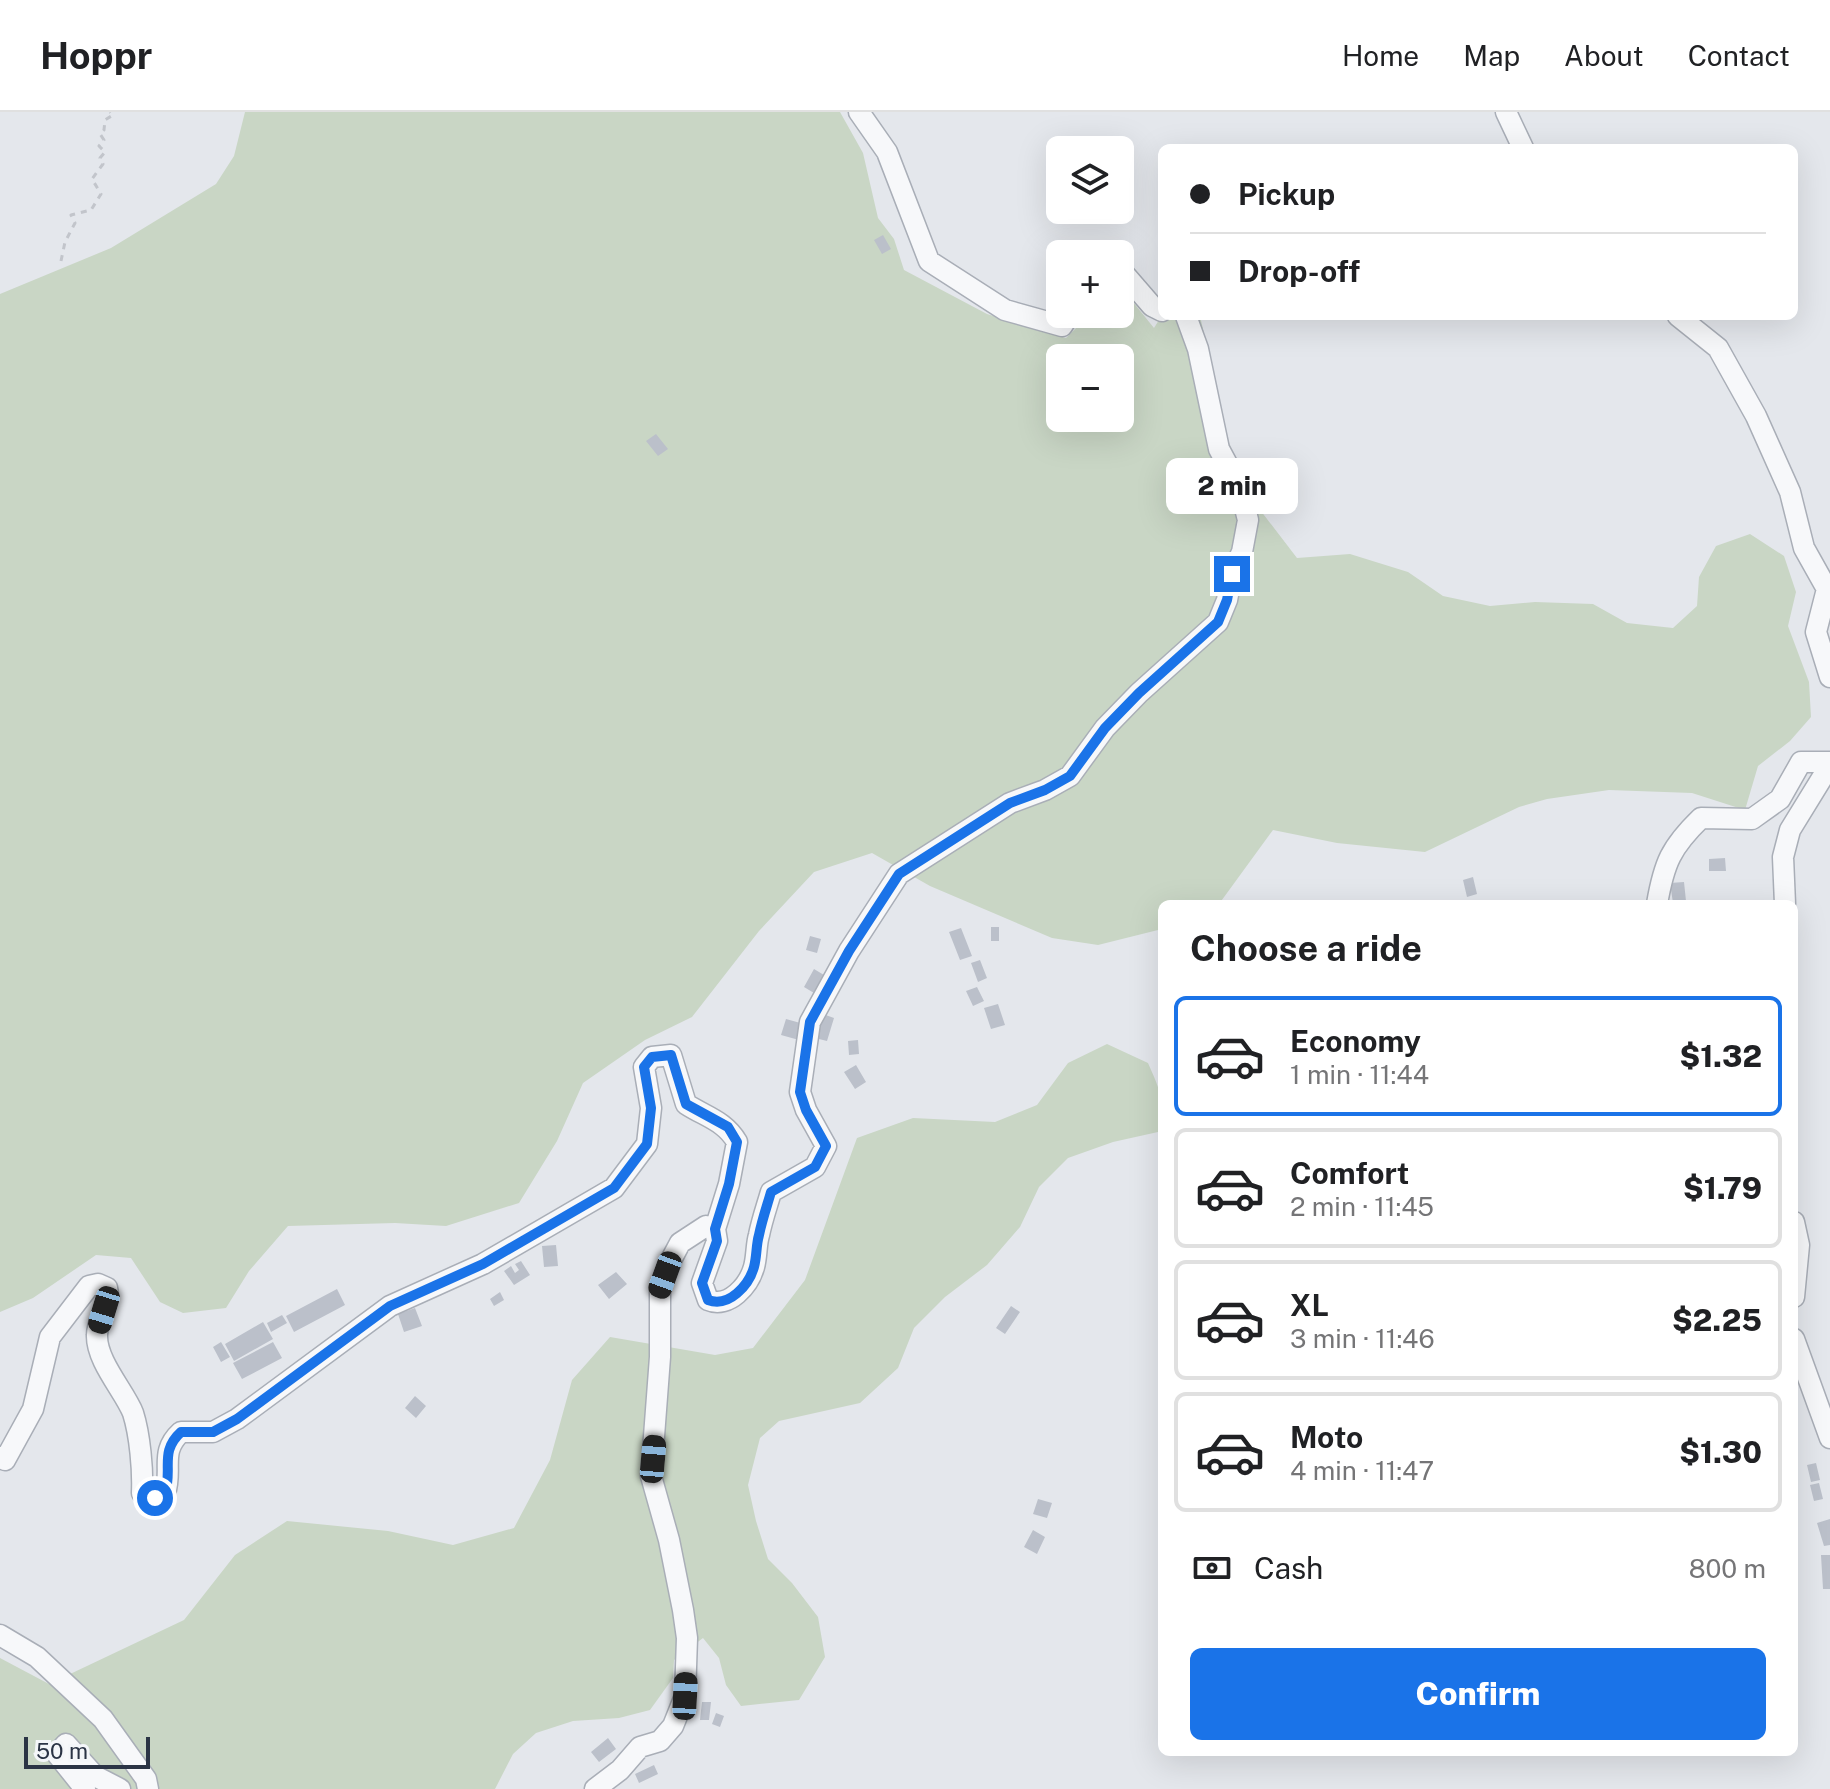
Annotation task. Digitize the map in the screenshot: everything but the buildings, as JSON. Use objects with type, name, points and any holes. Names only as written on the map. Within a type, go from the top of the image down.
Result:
[{"type":"street","points":[[859,112],[887,152],[929,261],[1005,310],[1046,322]]},
{"type":"street","points":[[1506,112],[1521,144]]},
{"type":"street","points":[[1134,285],[1158,309]]},
{"type":"street","points":[[0,1457],[5,1460],[33,1409],[50,1337],[89,1286],[98,1284],[107,1288],[109,1296],[97,1336],[109,1374],[133,1413],[143,1474],[142,1493],[155,1498],[165,1493],[169,1482],[167,1465],[170,1442],[181,1432],[213,1432],[237,1419],[390,1306],[483,1264],[614,1188],[647,1144],[651,1108],[644,1067],[652,1057],[671,1055],[686,1104],[728,1127],[737,1142],[729,1184],[715,1229],[717,1241],[702,1283],[708,1300],[715,1303],[730,1299],[745,1286],[754,1268],[758,1239],[771,1192],[815,1167],[826,1146],[806,1110],[800,1092],[810,1022],[849,951],[899,874],[1010,803],[1045,790],[1070,776],[1113,719],[1218,622],[1242,552],[1248,520],[1240,488],[1219,449],[1198,349],[1187,320]]},
{"type":"street","points":[[1683,320],[1718,348],[1756,416],[1790,492],[1804,548],[1827,589],[1816,632],[1830,677]]},
{"type":"street","points":[[1658,900],[1668,857],[1684,833],[1701,818],[1752,819],[1780,799],[1801,762],[1830,764],[1790,830],[1783,857],[1785,900]]},
{"type":"street","points":[[595,1789],[620,1770],[640,1747],[660,1741],[673,1726],[685,1696],[687,1638],[683,1610],[669,1540],[651,1476],[660,1357],[660,1290],[680,1243],[706,1226],[715,1229]]},
{"type":"street","points":[[1798,1350],[1830,1438]]},
{"type":"street","points":[[0,1635],[37,1657],[103,1719],[146,1779],[148,1789]]},
{"type":"street","points":[[85,1789],[57,1754],[66,1744],[95,1776],[120,1789]]},
{"type":"path","points":[[61,261],[65,242],[75,223],[71,215],[91,210],[101,194],[92,179],[103,164],[100,158],[105,152],[99,146],[104,140],[100,134],[104,130],[105,120],[113,115],[110,112]]},
{"type":"green space","points":[[245,112],[840,112],[863,153],[878,218],[894,239],[904,270],[987,314],[1066,338],[1076,328],[1134,328],[1134,303],[1154,328],[1159,320],[1201,320],[1229,443],[1254,502],[1297,558],[1350,554],[1408,572],[1443,596],[1490,606],[1535,602],[1593,604],[1627,623],[1673,628],[1697,606],[1699,577],[1716,546],[1750,534],[1784,556],[1796,592],[1788,626],[1809,682],[1811,717],[1790,741],[1758,766],[1745,810],[1692,793],[1609,790],[1547,799],[1519,807],[1425,852],[1337,843],[1273,830],[1222,900],[1158,900],[1158,930],[1098,945],[1052,938],[930,886],[872,853],[814,872],[759,931],[692,1017],[645,1040],[583,1083],[557,1141],[519,1203],[446,1226],[395,1223],[288,1226],[249,1271],[226,1308],[183,1313],[160,1302],[131,1258],[96,1255],[33,1298],[0,1312],[0,294],[111,248],[216,184],[234,156]]},
{"type":"green space","points":[[1107,1044],[1148,1063],[1158,1088],[1158,1132],[1113,1142],[1068,1158],[1039,1187],[1020,1227],[987,1265],[945,1297],[914,1328],[898,1368],[860,1403],[779,1421],[760,1438],[748,1485],[756,1521],[768,1559],[792,1583],[818,1617],[825,1657],[799,1700],[741,1706],[726,1685],[719,1658],[703,1638],[674,1660],[673,1678],[650,1710],[619,1718],[573,1721],[536,1733],[513,1754],[495,1789],[0,1789],[0,1658],[49,1684],[184,1620],[235,1555],[287,1521],[388,1531],[453,1545],[514,1528],[550,1460],[572,1380],[610,1337],[715,1355],[753,1348],[805,1280],[857,1138],[913,1118],[995,1122],[1037,1105],[1068,1063]]},
{"type":"route","points":[[155,1498],[165,1493],[169,1482],[167,1465],[170,1442],[181,1432],[213,1432],[237,1419],[390,1306],[483,1264],[614,1188],[647,1144],[651,1108],[644,1067],[652,1057],[671,1055],[686,1104],[728,1127],[737,1142],[729,1184],[715,1229],[717,1241],[702,1283],[708,1300],[715,1303],[730,1299],[745,1286],[754,1268],[758,1239],[771,1192],[815,1167],[826,1146],[806,1110],[800,1092],[810,1022],[849,951],[899,874],[1010,803],[1045,790],[1070,776],[1105,728],[1218,622],[1227,600],[1232,574]]}]
